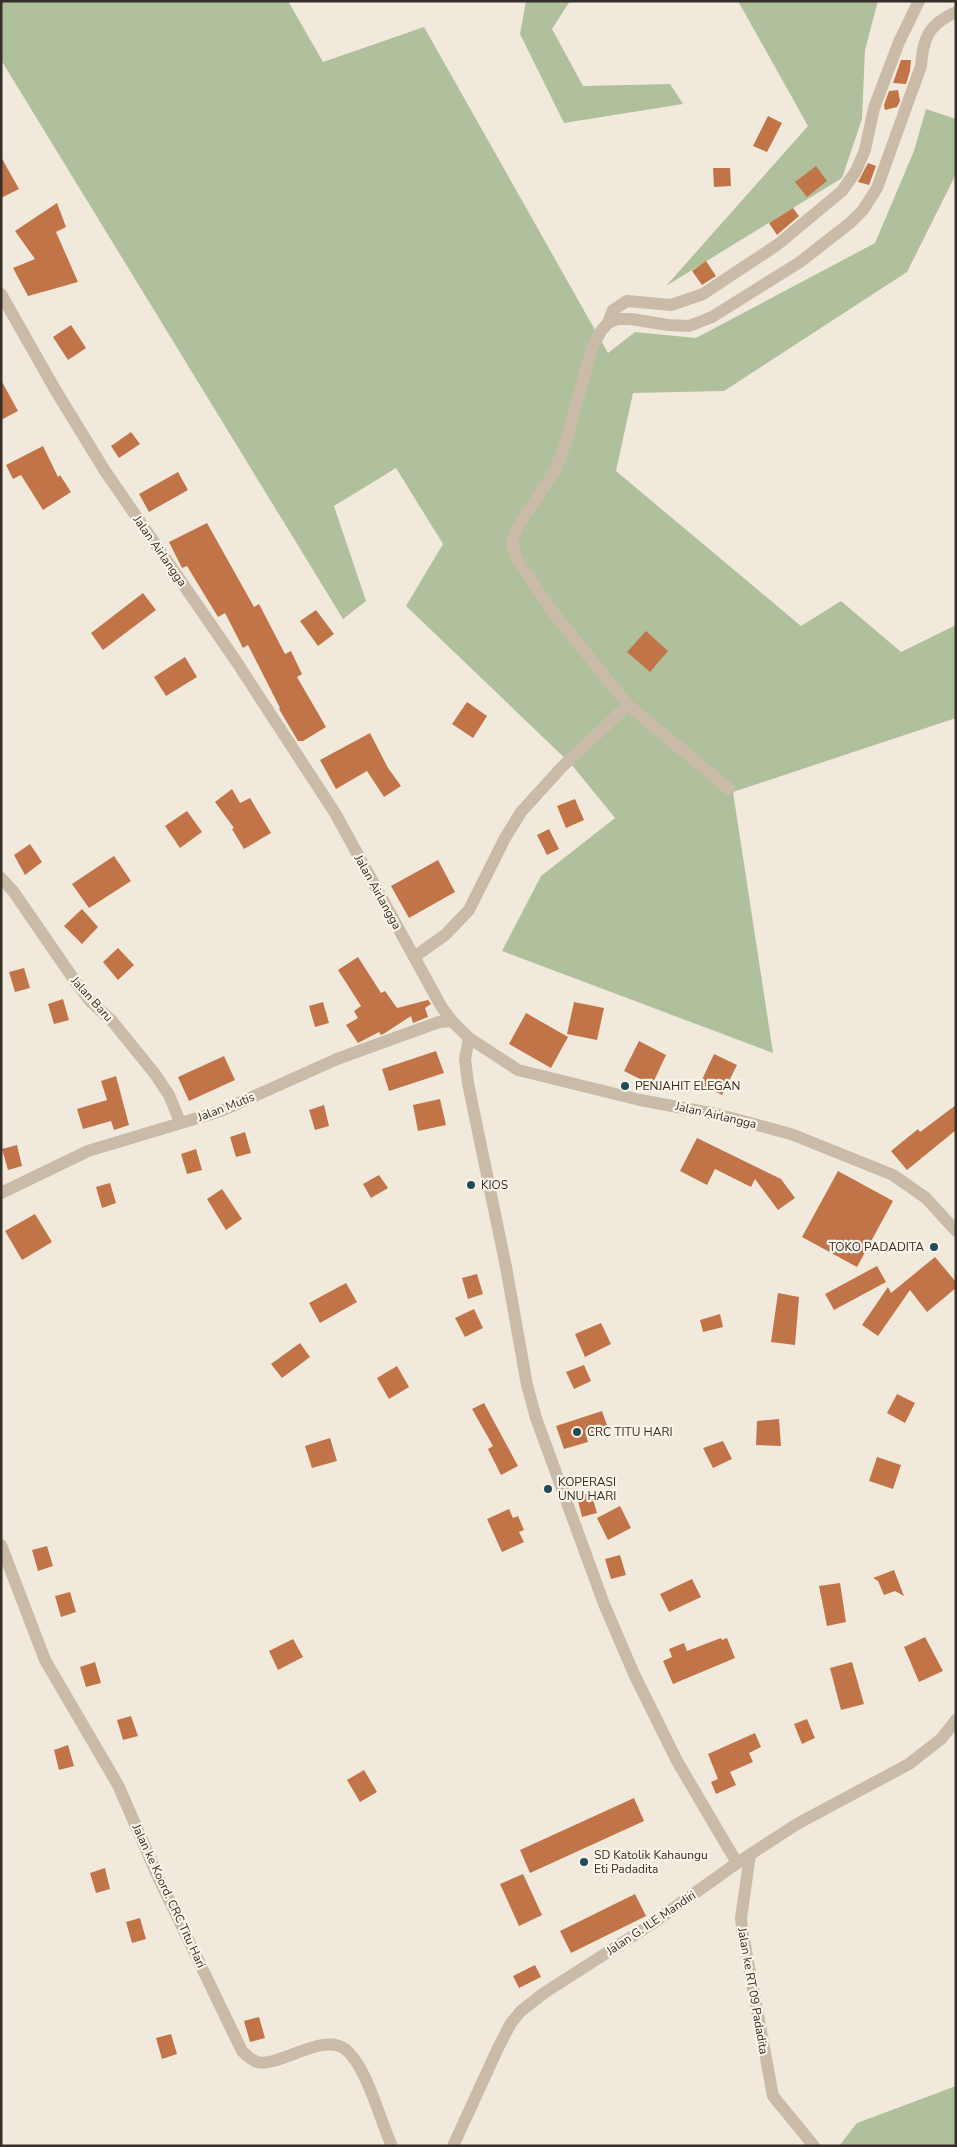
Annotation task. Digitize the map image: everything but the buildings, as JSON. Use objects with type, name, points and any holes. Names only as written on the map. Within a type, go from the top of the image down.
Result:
[{"type":"street","points":[[729,790],[628,705],[548,606],[518,560],[513,548],[513,538],[518,527],[554,472],[564,448],[592,348],[608,323],[613,310],[627,301],[671,305],[703,294],[777,245],[842,191],[850,182],[865,150],[874,108],[899,42],[919,1]]},
{"type":"street","points":[[608,323],[617,319],[631,319],[668,325],[689,326],[712,317],[800,262],[850,223],[863,210],[877,188],[921,66],[922,48],[926,37],[942,18],[956,12]]},
{"type":"street","name":"Jalan Airlangga","points":[[1,294],[56,391],[105,471],[236,661],[335,813],[414,957],[452,1021],[469,1038],[518,1070],[640,1100],[716,1114],[791,1134],[825,1147],[893,1175],[926,1198],[956,1231]]},
{"type":"street","points":[[414,957],[445,935],[469,910],[505,838],[521,812],[561,768],[628,705]]},
{"type":"street","name":"Jalan Baru","points":[[1,878],[13,891],[90,1001],[112,1022],[155,1074],[169,1095],[180,1122]]},
{"type":"street","name":"Jalan Mutis","points":[[1,1193],[88,1151],[221,1111],[337,1059],[439,1022],[452,1021]]},
{"type":"street","points":[[469,1038],[465,1059],[468,1083],[504,1257],[527,1384],[536,1418],[604,1604],[634,1674],[677,1761],[737,1863]]},
{"type":"street","name":"Jalan ke Koord. CRC Titu Hari","points":[[1,1545],[45,1660],[118,1785],[158,1879],[242,2051],[249,2058],[258,2062],[270,2062],[327,2044],[338,2045],[346,2050],[363,2076],[392,2146]]},
{"type":"street","name":"Jalan G. ILE Mandiri","points":[[454,2146],[499,2046],[511,2023],[521,2011],[539,1996],[650,1926],[737,1863],[826,1807],[909,1764],[941,1739],[956,1720]]},
{"type":"street","name":"Jalan ke RT 09 Padadita","points":[[750,1855],[741,1918],[742,1929],[773,2096],[814,2146]]},
{"type":"green space","points":[[1,1],[288,1],[323,62],[424,27],[608,353],[635,332],[696,338],[875,243],[914,151],[926,109],[956,119],[956,174],[907,272],[724,391],[633,393],[616,471],[801,626],[841,601],[901,652],[956,625],[956,718],[733,792],[773,1053],[502,951],[541,876],[615,818],[571,764],[406,606],[443,544],[396,468],[334,506],[366,601],[343,619],[1,60]]},
{"type":"green space","points":[[526,1],[570,1],[552,29],[583,86],[670,84],[683,104],[564,123],[520,34]]},
{"type":"green space","points":[[738,1],[878,1],[865,50],[862,119],[842,178],[666,286],[808,126]]},
{"type":"green space","points":[[956,2086],[956,2146],[839,2146],[857,2123]]},
{"type":"place","name":"PENJAHIT ELEGAN","points":[[625,1086]]},
{"type":"place","name":"KIOS","points":[[471,1185]]},
{"type":"place","name":"TOKO PADADITA","points":[[934,1247]]},
{"type":"place","name":"CRC TITU HARI","points":[[577,1432]]},
{"type":"place","name":"KOPERASI UNU HARI","points":[[548,1489]]},
{"type":"place","name":"SD Katolik Kahaungu Eti Padadita","points":[[584,1862]]}]
